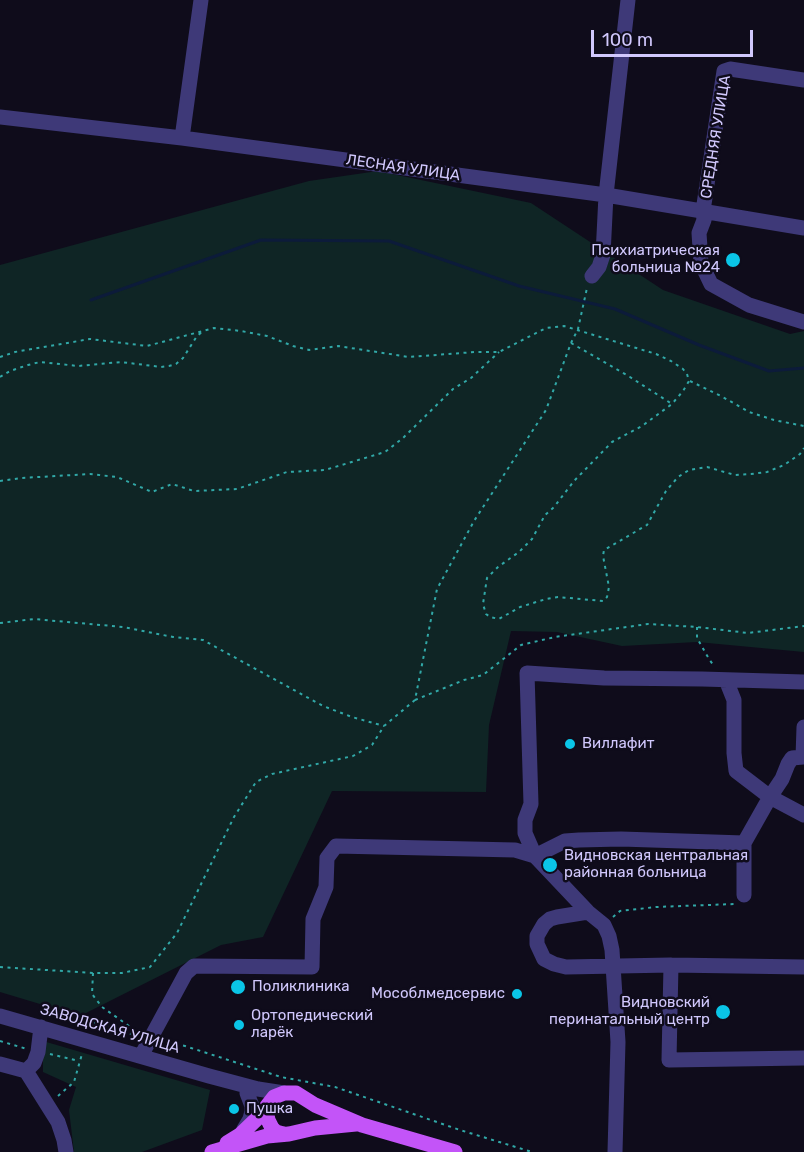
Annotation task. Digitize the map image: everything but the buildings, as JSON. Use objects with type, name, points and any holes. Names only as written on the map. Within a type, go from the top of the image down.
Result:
[{"type":"main road","points":[[211,1152],[240,1135],[267,1108],[274,1096],[284,1093],[302,1095],[315,1105],[362,1125],[455,1152]]},
{"type":"main road","points":[[301,1131],[306,1124],[309,1109],[302,1095]]},
{"type":"main road","points":[[267,1108],[268,1120],[272,1128],[283,1134]]},
{"type":"main road","points":[[211,1152],[267,1136],[351,1124],[362,1125]]},
{"type":"street","points":[[182,138],[201,0]]},
{"type":"street","points":[[590,283],[603,255],[606,195],[628,0]]},
{"type":"street","name":"СРЕДНЯЯ УЛИЦА","points":[[704,211],[724,70],[804,80]]},
{"type":"street","name":"ЛЕСНАЯ УЛИЦА","points":[[0,117],[182,138],[606,195],[804,228]]},
{"type":"street","points":[[704,211],[704,220],[699,232],[701,263],[711,284],[749,305],[804,322]]},
{"type":"street","points":[[615,1152],[618,1042],[614,965],[609,936],[604,925],[588,912],[535,856],[525,833],[525,820],[531,804],[527,673],[604,678],[804,682]]},
{"type":"street","points":[[726,680],[734,700],[736,771],[770,797],[804,815]]},
{"type":"street","points":[[744,895],[744,843],[792,758],[803,757],[804,727]]},
{"type":"street","points":[[141,1056],[186,974],[194,966],[312,967],[313,919],[326,887],[327,858],[336,846],[515,850],[535,856],[565,841],[579,840],[744,843]]},
{"type":"street","points":[[588,912],[557,917],[544,924],[537,936],[537,944],[544,959],[566,967],[614,965],[804,967]]},
{"type":"street","points":[[671,965],[669,1059],[804,1058]]},
{"type":"street","name":"ЗАВОДСКАЯ УЛИЦА","points":[[0,1016],[209,1076]]},
{"type":"street","points":[[26,1071],[34,1064],[41,1027]]},
{"type":"street","points":[[0,1064],[26,1071],[58,1122],[66,1152]]},
{"type":"street","points":[[209,1076],[258,1089],[284,1093]]},
{"type":"street","points":[[209,1076],[235,1085],[267,1108]]},
{"type":"street","points":[[240,1135],[252,1115],[252,1106],[247,1093]]},
{"type":"path","points":[[415,700],[437,589],[474,521],[546,410],[578,329],[590,283]]},
{"type":"path","points":[[0,481],[90,474],[117,477],[152,492],[171,484],[194,490],[237,489],[287,472],[325,470],[385,452],[403,438],[453,389],[471,378],[499,352],[546,328],[564,326],[671,361],[683,369],[689,381],[749,412],[804,426]]},
{"type":"path","points":[[0,357],[15,352],[90,339],[147,346],[214,328],[267,336],[309,350],[338,346],[409,357],[475,351],[499,352]]},
{"type":"path","points":[[0,377],[10,371],[40,362],[78,366],[121,362],[169,366],[183,358],[197,336],[206,329]]},
{"type":"path","points":[[571,343],[672,404]]},
{"type":"path","points":[[689,381],[672,404],[642,426],[612,442],[545,515],[532,539],[487,578],[483,596],[486,614],[499,619],[520,607],[546,598],[603,601],[607,597],[609,587],[604,550],[646,525],[666,490],[678,477],[689,470],[707,467],[735,475],[767,472],[784,465],[800,454],[804,448]]},
{"type":"path","points":[[0,623],[34,619],[123,627],[173,637],[204,640],[323,706],[384,726]]},
{"type":"path","points":[[0,967],[122,973],[150,967],[177,933],[234,817],[256,783],[272,774],[353,756],[372,745],[384,726],[415,700],[464,680],[483,675],[521,645],[555,637],[648,624],[748,633],[804,626]]},
{"type":"path","points":[[697,627],[697,638],[709,659],[726,680]]},
{"type":"path","points":[[604,925],[620,912],[656,907],[743,904],[744,895]]},
{"type":"path","points":[[93,973],[92,994],[102,1007],[146,1038],[185,1046],[281,1077],[335,1087],[532,1152]]},
{"type":"path","points":[[47,1104],[66,1091],[74,1082],[79,1061]]},
{"type":"green space","points":[[378,171],[531,203],[663,290],[790,334],[804,331],[804,652],[697,642],[622,646],[557,632],[511,631],[489,725],[486,792],[332,791],[263,937],[221,945],[80,1016],[0,992],[0,265],[309,181]]},
{"type":"green space","points":[[43,1041],[210,1090],[202,1130],[142,1152],[74,1152],[69,1110],[76,1087],[43,1072]]},
{"type":"waterway","points":[[91,300],[261,240],[389,241],[519,286],[615,309],[699,345],[769,371],[804,368]]},
{"type":"place","name":"Психиатрическая больница №24","points":[[733,260]]},
{"type":"place","name":"Виллафит","points":[[570,744]]},
{"type":"place","name":"Видновская центральная районная больница","points":[[550,865]]},
{"type":"place","name":"Поликлиника","points":[[238,987]]},
{"type":"place","name":"Мособлмедсервис","points":[[517,994]]},
{"type":"place","name":"Видновский перинатальный центр","points":[[723,1012]]},
{"type":"place","name":"Ортопедический ларёк","points":[[239,1025]]},
{"type":"place","name":"Пушка","points":[[234,1109]]}]
